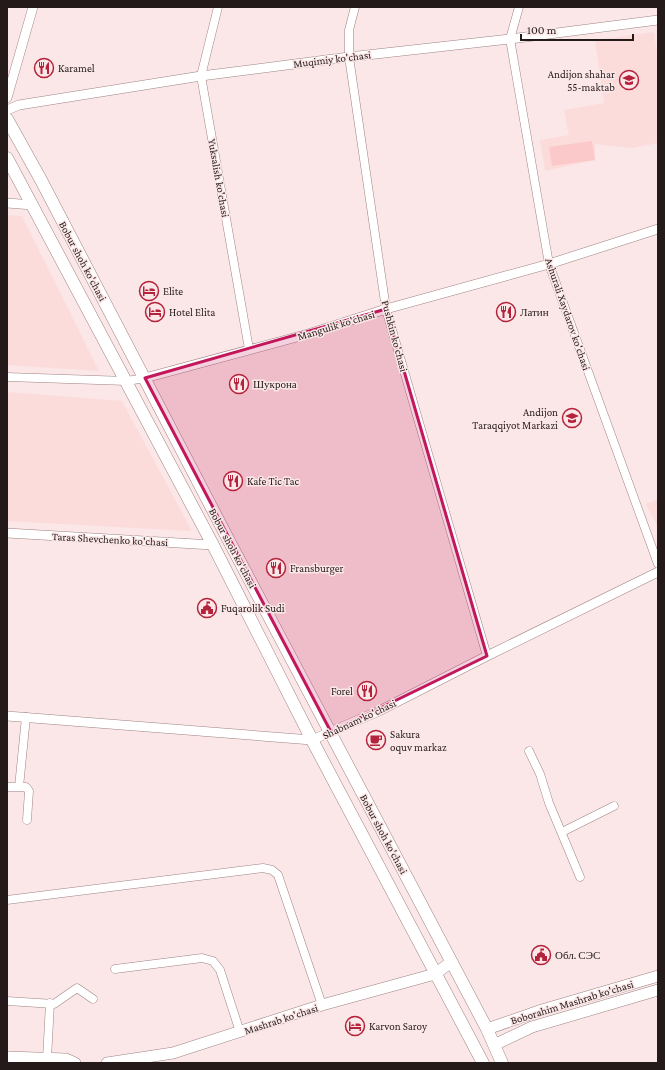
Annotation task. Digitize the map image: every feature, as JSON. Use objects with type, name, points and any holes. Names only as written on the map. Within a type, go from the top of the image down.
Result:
[{"type":"main road","name":"Bobur shoh ko'chasi","points":[[7,119],[145,378],[487,1029],[502,1063]]},
{"type":"main road","name":"Bobur shoh ko'chasi","points":[[7,158],[127,381],[213,545],[312,740],[483,1063]]},
{"type":"main road","name":"Mashrab ko'chasi","points":[[107,1063],[174,1053],[322,1005],[435,974],[451,962]]},
{"type":"main road","name":"Boborahim Mashrab ko'chasi","points":[[487,1029],[542,1010],[658,976]]},
{"type":"main road","name":"Boborahim Mashrab ko'chasi","points":[[494,1044],[532,1027],[658,990]]},
{"type":"main road","points":[[7,1057],[66,1059],[75,1063]]},
{"type":"street","points":[[7,98],[33,7]]},
{"type":"street","name":"Yuksalish ko'chasi","points":[[218,7],[201,76],[249,349]]},
{"type":"street","name":"Pushkin ko'chasi","points":[[355,7],[349,30],[350,56],[386,309],[487,656]]},
{"type":"street","name":"Ashurali Xaydarov ko'chasi","points":[[519,7],[510,39],[549,264],[658,564]]},
{"type":"street","name":"Muqimiy ko'chasi","points":[[7,110],[19,105],[201,76],[350,56],[510,39],[658,20]]},
{"type":"street","points":[[7,203],[33,205]]},
{"type":"street","name":"Mangulik ko'chasi","points":[[7,377],[127,381],[145,378],[308,334],[386,309],[549,264],[658,229]]},
{"type":"street","name":"Taras Shevchenko ko'chasi","points":[[7,533],[213,545]]},
{"type":"street","name":"Shabnam ko'chasi","points":[[7,716],[312,740],[379,711],[658,572]]},
{"type":"street","points":[[19,787],[26,717]]},
{"type":"street","points":[[529,751],[540,774],[549,803],[580,877]]},
{"type":"street","points":[[7,787],[26,787],[29,791],[27,820]]},
{"type":"street","points":[[562,832],[614,806]]},
{"type":"street","points":[[7,900],[263,868],[272,870],[278,875],[322,1005]]},
{"type":"street","points":[[115,969],[202,958],[213,960],[220,970],[240,1032]]},
{"type":"street","points":[[7,1001],[54,1004],[77,988],[93,998]]},
{"type":"street","points":[[46,1059],[50,1003]]},
{"type":"highlighted area","points":[[386,309],[487,656],[331,732],[145,378]]},
{"type":"shaded area","name":"Andijon shahar 55-maktab","points":[[654,32],[658,58],[658,143],[631,148],[595,144],[595,160],[545,171],[540,140],[569,135],[564,110],[604,103],[595,40]]},
{"type":"shaded area","points":[[592,141],[595,160],[552,166],[549,147]]},
{"type":"shaded area","points":[[7,215],[22,216],[99,371],[7,365]]},
{"type":"shaded area","points":[[7,392],[122,401],[192,531],[7,521]]},
{"type":"shaded area","points":[[658,499],[658,528],[646,504]]},
{"type":"place","name":"Karamel","points":[[44,68]]},
{"type":"place","name":"Andijon shahar 55-maktab","points":[[629,80]]},
{"type":"place","name":"Elite","points":[[149,291]]},
{"type":"place","name":"Hotel Elita","points":[[155,312]]},
{"type":"place","name":"Латин","points":[[506,312]]},
{"type":"place","name":"Шукрона","points":[[239,384]]},
{"type":"place","name":"Andijon Taraqqiyot Markazi","points":[[572,418]]},
{"type":"place","name":"Kafe Tic Tac","points":[[233,481]]},
{"type":"place","name":"Fransburger","points":[[276,568]]},
{"type":"place","name":"Fuqarolik Sudi","points":[[207,608]]},
{"type":"place","name":"Forel","points":[[367,691]]},
{"type":"place","name":"Sakura oquv markaz","points":[[376,740]]},
{"type":"place","name":"Обл. СЭС","points":[[541,955]]},
{"type":"place","name":"Karvon Saroy","points":[[355,1026]]}]
